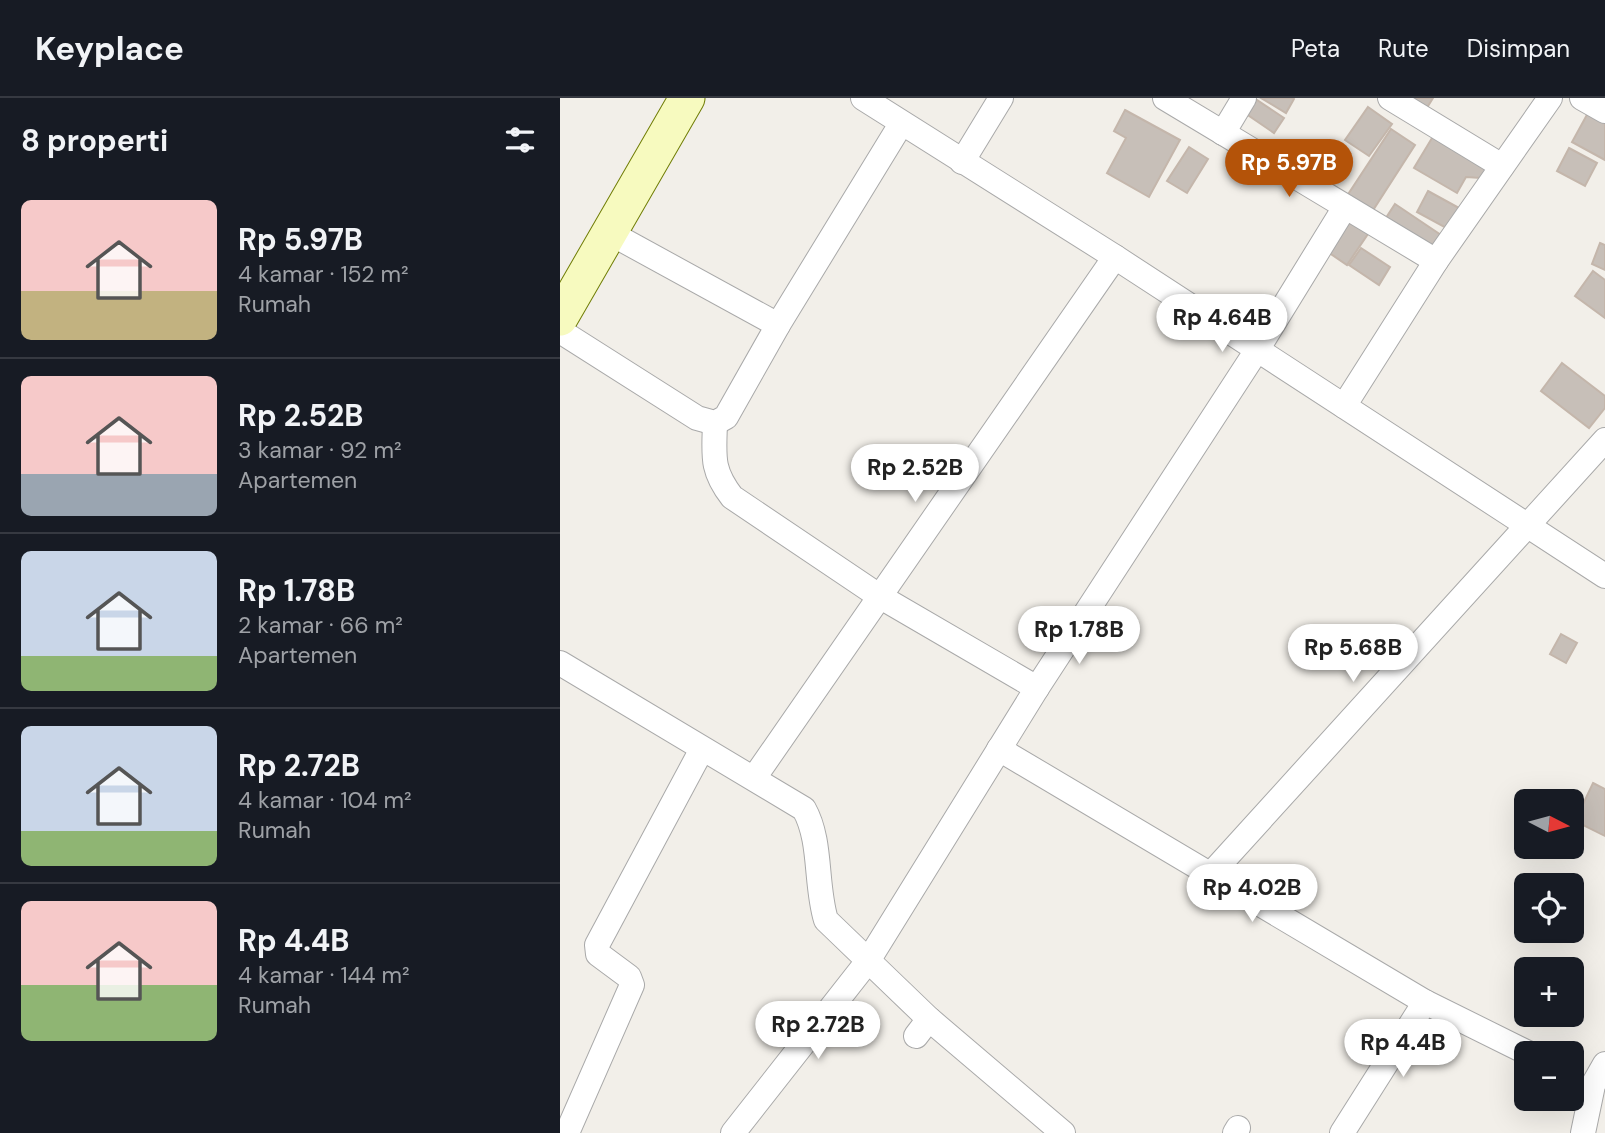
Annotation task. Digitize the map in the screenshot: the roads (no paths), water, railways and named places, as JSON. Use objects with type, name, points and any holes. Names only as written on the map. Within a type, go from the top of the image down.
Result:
[{"type":"street","points":[[560,318],[687,98]]},
{"type":"street","points":[[863,98],[1115,257],[1605,576]]},
{"type":"street","points":[[962,162],[1001,98]]},
{"type":"street","points":[[1165,98],[1436,261]]},
{"type":"street","points":[[1223,133],[1244,98]]},
{"type":"street","points":[[1390,98],[1502,166]]},
{"type":"street","points":[[1344,406],[1436,261],[1550,98]]},
{"type":"street","points":[[1582,98],[1605,111]]},
{"type":"street","points":[[560,331],[697,418],[715,423],[726,417],[778,325],[901,124]]},
{"type":"street","points":[[733,1133],[868,961],[1037,688],[1257,350],[1345,207]]},
{"type":"street","points":[[610,233],[778,325]]},
{"type":"street","points":[[754,778],[1115,257]]},
{"type":"street","points":[[715,423],[714,461],[718,479],[732,498],[879,596],[1037,688]]},
{"type":"street","points":[[1212,874],[1605,440]]},
{"type":"street","points":[[560,663],[804,809],[812,824],[820,899],[826,920],[868,961],[923,1028],[1063,1133]]},
{"type":"street","points":[[560,1130],[566,1133],[632,985],[629,977],[597,954],[597,945],[702,749]]},
{"type":"street","points":[[999,749],[1425,1002],[1514,1046]]},
{"type":"street","points":[[1342,1133],[1425,1002]]},
{"type":"street","points":[[1583,1133],[1590,1074]]}]
